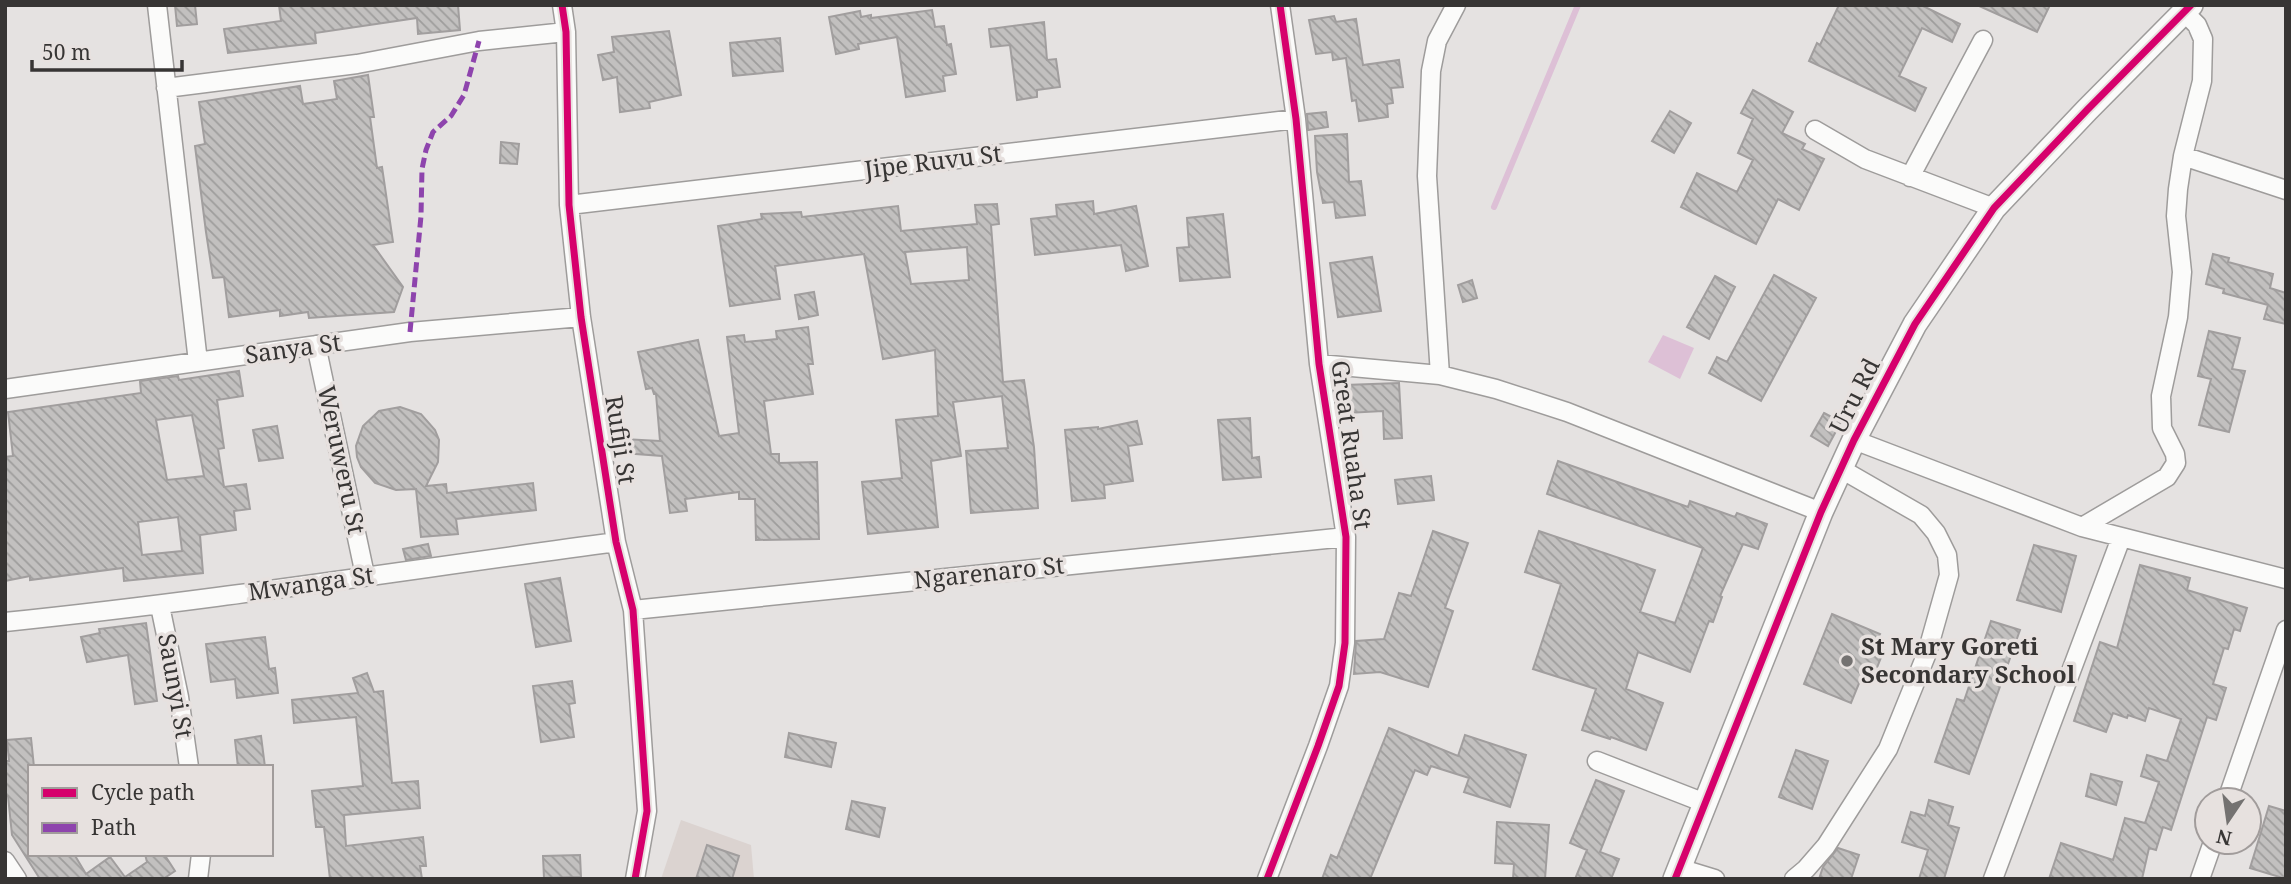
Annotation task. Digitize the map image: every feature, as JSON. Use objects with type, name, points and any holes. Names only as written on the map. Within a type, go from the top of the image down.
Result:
[{"type":"street","points":[[157,5],[198,362]]},
{"type":"street","name":"Rufiji St","points":[[562,5],[566,32],[569,205],[581,317],[616,542],[633,610],[646,811],[635,879]]},
{"type":"street","name":"Great Ruaha St","points":[[1267,879],[1339,686],[1345,643],[1346,537],[1319,364],[1296,118],[1280,5]]},
{"type":"street","points":[[1440,375],[1427,176],[1432,71],[1437,41],[1456,5]]},
{"type":"street","points":[[2082,527],[2167,477],[2176,463],[2175,454],[2162,428],[2161,396],[2178,317],[2182,272],[2176,216],[2183,156],[2202,80],[2203,39],[2188,9]]},
{"type":"street","name":"Uru Rd","points":[[1677,873],[1821,512],[1854,440],[1915,324],[1994,208],[2188,9]]},
{"type":"street","points":[[166,88],[357,64],[479,41],[566,32]]},
{"type":"street","points":[[1910,177],[1983,40]]},
{"type":"street","name":"Jipe Ruvu St","points":[[569,205],[1296,118]]},
{"type":"street","points":[[1815,130],[1865,159],[1994,208]]},
{"type":"street","points":[[2183,156],[2286,190]]},
{"type":"street","name":"Sanya St","points":[[5,389],[411,332],[581,317]]},
{"type":"street","name":"Weruweru St","points":[[316,345],[365,575]]},
{"type":"street","points":[[1319,364],[1440,375],[1496,388],[1567,412],[1821,512]]},
{"type":"street","points":[[1854,440],[2082,527],[2286,579]]},
{"type":"street","points":[[1794,879],[1806,869],[1825,845],[1888,749],[1927,653],[1949,575],[1947,555],[1936,533],[1921,515],[1841,469]]},
{"type":"street","name":"Ngarenaro St","points":[[633,610],[1346,537]]},
{"type":"street","points":[[1993,879],[2121,538]]},
{"type":"street","name":"Mwanga St","points":[[5,622],[160,606],[365,575],[616,542]]},
{"type":"street","name":"Saunyi St","points":[[160,606],[179,697],[189,765]]},
{"type":"street","points":[[2233,786],[2286,631]]},
{"type":"street","points":[[1597,761],[1705,803]]},
{"type":"street","points":[[198,879],[201,856]]},
{"type":"street","points":[[2200,879],[2208,856]]},
{"type":"street","points":[[5,861],[17,879]]},
{"type":"street","points":[[1677,873],[1716,879]]},
{"type":"shaded area","points":[[1663,335],[1694,348],[1680,379],[1648,362]]},
{"type":"shaded area","points":[[681,820],[751,845],[754,879],[661,879]]},
{"type":"building","points":[[175,5],[195,5],[197,24],[177,26]]},
{"type":"building","points":[[279,5],[458,5],[460,30],[418,34],[417,18],[315,33],[316,43],[228,53],[224,29],[281,21]]},
{"type":"building","points":[[1839,5],[1921,5],[1960,24],[1952,42],[1922,28],[1899,76],[1926,88],[1915,111],[1809,61],[1817,43],[1820,45]]},
{"type":"building","points":[[1977,5],[2050,5],[2037,32]]},
{"type":"building","points":[[932,10],[935,27],[944,26],[947,45],[951,44],[956,74],[943,76],[945,91],[906,97],[897,37],[858,44],[859,49],[836,54],[829,17],[860,11],[861,17],[871,15],[871,18]]},
{"type":"building","points":[[1334,16],[1336,22],[1356,19],[1363,65],[1399,60],[1403,87],[1391,88],[1393,103],[1387,104],[1388,117],[1359,121],[1356,100],[1352,101],[1346,58],[1333,60],[1332,52],[1316,54],[1309,20]]},
{"type":"building","points":[[1044,22],[1047,60],[1056,59],[1060,87],[1037,90],[1037,97],[1017,100],[1010,45],[991,47],[989,29]]},
{"type":"building","points":[[669,31],[681,95],[649,102],[650,108],[620,112],[617,77],[603,80],[598,55],[614,52],[612,37]]},
{"type":"building","points":[[780,38],[783,71],[733,76],[730,43]]},
{"type":"building","points":[[368,75],[377,168],[382,167],[393,242],[373,245],[403,287],[394,312],[309,318],[308,312],[280,316],[280,310],[229,317],[224,277],[213,278],[206,232],[195,146],[205,144],[199,102],[300,86],[303,104],[337,99],[334,81]]},
{"type":"building","points":[[1753,90],[1793,112],[1782,133],[1805,144],[1802,149],[1824,159],[1799,210],[1778,199],[1756,244],[1681,207],[1697,173],[1737,192],[1753,160],[1738,153],[1753,119],[1741,113]]},
{"type":"building","points":[[1670,111],[1691,123],[1674,153],[1652,141]]},
{"type":"building","points":[[1326,112],[1328,127],[1308,130],[1307,114]]},
{"type":"building","points":[[1347,134],[1349,182],[1361,181],[1365,215],[1336,218],[1334,202],[1323,203],[1317,172],[1315,136]]},
{"type":"building","points":[[501,142],[519,144],[517,164],[500,163]]},
{"type":"building","points":[[1093,201],[1094,214],[1136,206],[1148,266],[1126,271],[1121,245],[1035,255],[1031,219],[1057,216],[1056,205]]},
{"type":"building","points":[[997,204],[999,224],[991,225],[1003,382],[1024,380],[1034,447],[1038,508],[971,513],[966,451],[1008,448],[1002,396],[953,402],[961,456],[931,461],[938,527],[868,534],[862,482],[902,478],[896,420],[938,416],[935,350],[883,359],[864,254],[775,266],[780,299],[730,306],[718,226],[762,219],[761,214],[801,212],[802,217],[898,206],[901,231],[977,224],[975,205]],"holes":[[[967,247],[969,280],[911,284],[905,252]]]},
{"type":"building","points":[[1223,214],[1230,277],[1180,281],[1177,248],[1189,247],[1187,218]]},
{"type":"building","points":[[2213,254],[2229,258],[2228,262],[2273,274],[2270,288],[2286,293],[2286,324],[2264,319],[2268,305],[2223,293],[2224,289],[2206,284]]},
{"type":"building","points":[[1372,257],[1381,311],[1338,317],[1330,263]]},
{"type":"building","points":[[1774,275],[1816,298],[1761,401],[1709,373],[1717,357],[1727,362]]},
{"type":"building","points":[[1715,276],[1735,287],[1709,339],[1687,327]]},
{"type":"building","points":[[1472,280],[1477,298],[1463,302],[1458,285]]},
{"type":"building","points":[[814,292],[818,315],[799,319],[795,295]]},
{"type":"building","points":[[808,327],[813,364],[808,364],[813,394],[764,401],[771,454],[779,454],[779,463],[817,462],[819,539],[756,540],[755,499],[739,499],[739,492],[685,499],[687,511],[670,513],[662,456],[623,453],[624,439],[660,441],[656,394],[652,388],[646,389],[638,352],[698,340],[719,436],[739,433],[727,337],[744,335],[745,342],[777,339],[776,331]]},
{"type":"building","points":[[2209,331],[2240,338],[2232,369],[2245,371],[2229,432],[2199,425],[2211,379],[2198,376]]},
{"type":"building","points":[[239,371],[243,396],[217,400],[224,448],[218,449],[224,487],[246,484],[250,509],[234,511],[236,530],[200,535],[203,573],[124,581],[123,568],[30,580],[30,576],[5,581],[5,457],[13,456],[8,412],[141,393],[140,381],[178,376],[179,380]],"holes":[[[192,415],[204,476],[167,480],[156,420]],[[178,517],[182,551],[142,555],[138,522]]]},
{"type":"building","points":[[1399,383],[1402,438],[1384,439],[1383,411],[1347,413],[1345,385]]},
{"type":"building","points":[[400,407],[421,414],[435,430],[439,440],[438,462],[426,486],[446,484],[447,493],[533,483],[536,510],[456,519],[458,534],[421,537],[416,489],[396,490],[375,483],[361,467],[357,457],[356,446],[363,426],[379,411]]},
{"type":"building","points":[[1824,413],[1841,422],[1828,446],[1811,436]]},
{"type":"building","points":[[1250,418],[1252,458],[1259,457],[1261,477],[1223,480],[1218,420]]},
{"type":"building","points":[[1137,421],[1142,444],[1128,446],[1133,481],[1104,485],[1105,498],[1072,501],[1065,430],[1098,429]]},
{"type":"building","points":[[277,426],[283,458],[259,461],[253,430]]},
{"type":"building","points":[[1558,461],[1688,507],[1690,501],[1735,517],[1737,513],[1767,524],[1758,549],[1743,544],[1720,596],[1722,597],[1713,622],[1709,621],[1690,672],[1638,652],[1626,689],[1663,703],[1646,750],[1582,730],[1596,689],[1533,669],[1561,584],[1525,572],[1539,531],[1655,570],[1640,612],[1675,623],[1703,548],[1547,494]]},
{"type":"building","points":[[1431,476],[1434,500],[1398,504],[1395,480]]},
{"type":"building","points":[[1433,531],[1468,543],[1445,608],[1453,611],[1428,687],[1380,672],[1354,674],[1356,641],[1384,639],[1399,593],[1411,596]]},
{"type":"building","points":[[428,544],[431,556],[406,560],[403,549]]},
{"type":"building","points":[[2034,545],[2076,556],[2061,612],[2017,600]]},
{"type":"building","points":[[2140,565],[2190,578],[2187,590],[2247,608],[2240,631],[2234,629],[2228,649],[2224,648],[2213,684],[2226,688],[2216,720],[2207,717],[2171,830],[2163,827],[2156,850],[2149,848],[2142,879],[2049,879],[2061,843],[2113,860],[2125,818],[2145,823],[2159,782],[2141,776],[2147,755],[2167,761],[2181,719],[2149,708],[2145,721],[2113,713],[2106,732],[2074,721],[2100,642],[2117,648]]},
{"type":"building","points":[[560,578],[571,641],[536,647],[525,584]]},
{"type":"building","name":"St Mary Goreti Secondary School","points":[[1832,614],[1880,634],[1875,646],[1884,650],[1874,675],[1864,671],[1851,703],[1804,684]]},
{"type":"building","points":[[1991,621],[2020,630],[1969,774],[1935,762],[1957,699],[1964,701]]},
{"type":"building","points":[[146,623],[157,701],[135,704],[128,655],[87,662],[81,637],[100,633],[99,629]]},
{"type":"building","points":[[265,637],[269,669],[275,668],[278,693],[237,698],[235,679],[211,682],[206,644]]},
{"type":"building","points":[[367,673],[374,692],[383,691],[392,783],[418,781],[420,808],[344,815],[346,846],[423,837],[426,866],[420,866],[422,879],[330,879],[324,827],[316,827],[312,791],[363,786],[356,717],[294,723],[292,700],[358,693],[353,678]]},
{"type":"building","points":[[572,681],[575,703],[569,704],[574,737],[541,742],[533,686]]},
{"type":"building","points":[[1389,728],[1458,756],[1465,735],[1526,755],[1510,807],[1464,792],[1469,778],[1431,766],[1427,775],[1415,770],[1370,879],[1322,879],[1331,855],[1337,858]]},
{"type":"building","points":[[789,733],[836,743],[831,767],[785,757]]},
{"type":"building","points":[[261,736],[265,765],[238,765],[235,740]]},
{"type":"building","points":[[31,738],[34,765],[28,765],[28,856],[75,856],[86,874],[110,857],[125,877],[147,862],[146,856],[165,856],[175,871],[163,879],[40,879],[12,835],[8,796],[5,796],[5,761],[9,761],[7,740]]},
{"type":"building","points":[[1796,750],[1828,761],[1812,809],[1779,797]]},
{"type":"building","points":[[2091,774],[2122,782],[2116,805],[2086,796]]},
{"type":"building","points":[[1596,780],[1624,791],[1600,852],[1619,859],[1611,879],[1575,879],[1587,850],[1570,843]]},
{"type":"building","points":[[1929,800],[1953,807],[1948,825],[1959,828],[1944,879],[1919,879],[1928,850],[1902,842],[1911,812],[1925,816]]},
{"type":"building","points":[[852,801],[885,808],[879,837],[846,829]]},
{"type":"building","points":[[2269,806],[2286,811],[2286,879],[2250,868],[2254,856],[2263,856],[2263,826]]},
{"type":"building","points":[[1497,822],[1549,825],[1545,879],[1513,879],[1514,864],[1495,863]]},
{"type":"building","points":[[707,845],[739,856],[732,879],[696,879]]},
{"type":"building","points":[[1838,848],[1859,855],[1851,879],[1819,879],[1823,867]]},
{"type":"building","points":[[580,855],[581,877],[544,878],[543,856]]},
{"type":"waterway","points":[[1494,207],[1578,5]]},
{"type":"marked path","points":[[410,332],[421,216],[422,169],[426,150],[433,132],[451,116],[464,95],[479,41]]},
{"type":"cycle path","points":[[562,5],[566,32],[569,205],[581,317],[616,542],[633,610],[647,811],[635,879]]},
{"type":"cycle path","points":[[1267,879],[1339,686],[1345,643],[1346,537],[1319,364],[1296,119],[1280,5]]},
{"type":"cycle path","points":[[1675,879],[1821,512],[1854,440],[1915,324],[1994,208],[2191,5]]},
{"type":"place","name":"St Mary Goreti Secondary School","points":[[1847,661]]}]
